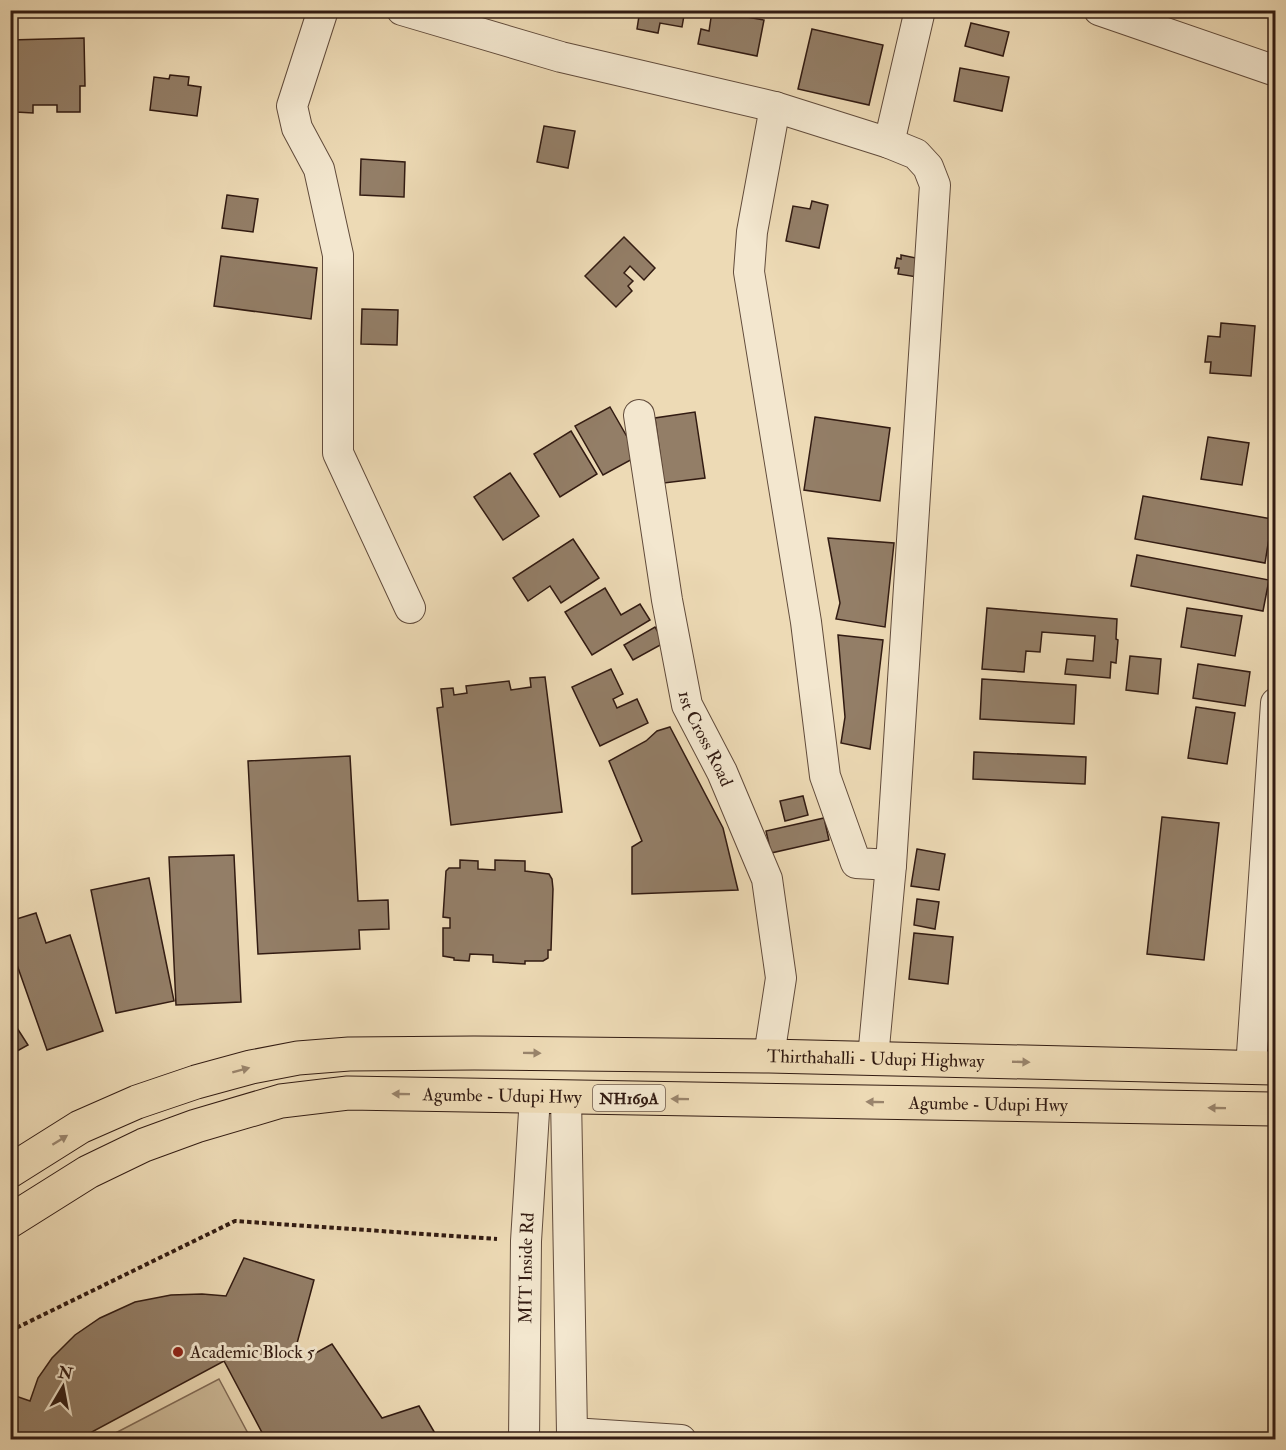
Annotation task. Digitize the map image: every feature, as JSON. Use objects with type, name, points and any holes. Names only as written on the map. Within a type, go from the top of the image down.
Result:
[{"type":"highway","name":"Thirthahalli - Udupi Highway","points":[[10,1171],[80,1127],[137,1102],[196,1082],[251,1067],[298,1058],[349,1054],[474,1053],[770,1056],[1263,1068]]},
{"type":"highway","name":"Agumbe - Udupi Hwy","points":[[10,1221],[88,1172],[144,1145],[207,1122],[281,1101],[348,1093],[1275,1109]]},
{"type":"street","points":[[323,10],[292,106],[297,128],[319,169],[338,255],[338,453],[410,608]]},
{"type":"street","points":[[402,10],[561,57],[775,107],[889,143],[916,154],[928,167],[935,186],[891,865],[873,1058]]},
{"type":"street","points":[[889,143],[920,10]]},
{"type":"street","points":[[1099,10],[1275,71]]},
{"type":"street","points":[[775,107],[752,232],[749,272],[806,622],[825,776],[856,863],[891,865]]},
{"type":"street","name":"1st Cross Road","points":[[639,415],[667,600],[687,705],[722,772],[767,879],[781,978],[770,1056]]},
{"type":"street","points":[[1263,1068],[1275,703]]},
{"type":"street","points":[[550,1097],[572,1433],[681,1440]]},
{"type":"street","name":"MIT Inside Rd","points":[[524,1440],[526,1241],[550,1097]]},
{"type":"path","points":[[10,1330],[235,1221],[526,1241]]},
{"type":"shaded area","points":[[219,1379],[251,1439],[104,1439]]},
{"type":"building","points":[[640,10],[685,10],[682,27],[660,23],[658,33],[637,29]]},
{"type":"building","points":[[712,11],[764,20],[757,56],[698,44],[701,29],[709,31]]},
{"type":"building","points":[[971,23],[1009,32],[1003,56],[965,46]]},
{"type":"building","points":[[812,29],[883,45],[869,105],[798,89]]},
{"type":"building","points":[[84,38],[85,86],[80,86],[80,112],[57,112],[57,105],[33,105],[33,113],[16,112],[15,89],[10,89],[10,40]]},
{"type":"building","points":[[960,68],[1009,77],[1002,111],[954,101]]},
{"type":"building","points":[[170,75],[189,77],[188,85],[201,87],[197,116],[150,110],[154,77],[169,79]]},
{"type":"building","points":[[544,126],[575,131],[568,168],[537,162]]},
{"type":"building","points":[[361,159],[405,162],[404,197],[360,195]]},
{"type":"building","points":[[227,195],[258,199],[253,232],[222,228]]},
{"type":"building","points":[[812,201],[828,205],[819,248],[786,241],[793,206],[810,209]]},
{"type":"building","points":[[624,237],[655,268],[644,280],[630,266],[624,273],[633,281],[628,286],[632,291],[616,307],[585,276]]},
{"type":"building","points":[[901,255],[921,259],[917,277],[898,274],[899,268],[895,268],[897,258],[901,259]]},
{"type":"building","points":[[221,256],[317,268],[311,319],[214,306]]},
{"type":"building","points":[[362,309],[398,310],[397,345],[361,344]]},
{"type":"building","points":[[1221,323],[1255,326],[1251,376],[1210,373],[1211,362],[1205,362],[1208,336],[1220,337]]},
{"type":"building","points":[[610,407],[638,456],[603,475],[575,426]]},
{"type":"building","points":[[695,412],[705,478],[664,483],[655,418]]},
{"type":"building","points":[[815,417],[890,428],[880,501],[804,490]]},
{"type":"building","points":[[571,431],[597,474],[560,497],[534,454]]},
{"type":"building","points":[[1208,437],[1249,443],[1242,485],[1201,479]]},
{"type":"building","points":[[510,473],[539,516],[503,540],[474,497]]},
{"type":"building","points":[[1143,496],[1272,519],[1265,563],[1135,539]]},
{"type":"building","points":[[828,538],[894,543],[885,627],[836,619],[840,603]]},
{"type":"building","points":[[573,539],[599,578],[561,603],[550,586],[528,601],[513,578]]},
{"type":"building","points":[[1137,555],[1269,580],[1263,611],[1131,586]]},
{"type":"building","points":[[605,588],[621,615],[640,604],[650,620],[592,655],[565,612]]},
{"type":"building","points":[[987,608],[1117,619],[1116,663],[1111,662],[1110,678],[1065,674],[1067,659],[1093,661],[1095,636],[1042,632],[1040,652],[1026,651],[1024,672],[982,669]]},
{"type":"building","points":[[1187,608],[1242,616],[1235,656],[1181,647]]},
{"type":"building","points":[[655,627],[664,643],[633,660],[624,645]]},
{"type":"building","points":[[838,635],[883,640],[870,749],[841,743],[845,717]]},
{"type":"building","points":[[1130,656],[1161,659],[1158,694],[1126,690]]},
{"type":"building","points":[[1198,664],[1250,672],[1245,706],[1193,698]]},
{"type":"building","points":[[611,669],[623,694],[613,699],[617,708],[637,699],[648,723],[600,746],[572,687]]},
{"type":"building","points":[[545,677],[562,812],[451,825],[437,708],[443,707],[441,689],[453,688],[454,695],[467,693],[466,686],[509,681],[511,690],[531,687],[530,678]]},
{"type":"building","points":[[982,679],[1076,685],[1074,724],[980,719]]},
{"type":"building","points":[[1196,707],[1235,713],[1227,764],[1188,758]]},
{"type":"building","points":[[670,727],[723,828],[738,890],[632,894],[632,847],[642,841],[609,761],[646,741],[657,731]]},
{"type":"building","points":[[974,752],[1086,757],[1085,784],[973,779]]},
{"type":"building","points":[[350,756],[358,901],[388,900],[389,929],[359,930],[360,949],[258,954],[248,761]]},
{"type":"building","points":[[803,796],[808,815],[785,821],[780,801]]},
{"type":"building","points":[[1162,817],[1219,823],[1204,960],[1147,954]]},
{"type":"building","points":[[824,818],[829,840],[771,853],[766,831]]},
{"type":"building","points":[[917,849],[945,854],[939,890],[911,886]]},
{"type":"building","points":[[234,855],[241,1002],[176,1005],[169,857]]},
{"type":"building","points":[[460,860],[478,861],[478,869],[495,870],[495,860],[525,861],[525,871],[549,874],[553,889],[551,950],[548,950],[548,958],[543,961],[525,961],[525,964],[493,962],[493,955],[470,954],[469,961],[454,960],[454,958],[443,956],[443,928],[450,928],[450,918],[443,917],[446,871],[449,868],[460,868]]},
{"type":"building","points":[[149,878],[174,1001],[116,1013],[91,890]]},
{"type":"building","points":[[917,899],[939,902],[935,929],[914,925]]},
{"type":"building","points":[[36,913],[46,943],[70,935],[103,1031],[47,1050],[10,945],[10,921]]},
{"type":"building","points":[[914,933],[953,937],[948,984],[909,979]]},
{"type":"building","points":[[10,1017],[28,1045],[10,1055]]},
{"type":"building","name":"Academic Block 5","points":[[244,1258],[314,1280],[296,1347],[303,1360],[332,1344],[382,1418],[419,1406],[439,1440],[266,1440],[224,1361],[77,1440],[10,1440],[10,1394],[30,1401],[38,1378],[52,1358],[75,1335],[100,1318],[135,1302],[171,1295],[226,1296]]},
{"type":"place","name":"Academic Block 5","points":[[178,1352]]}]
